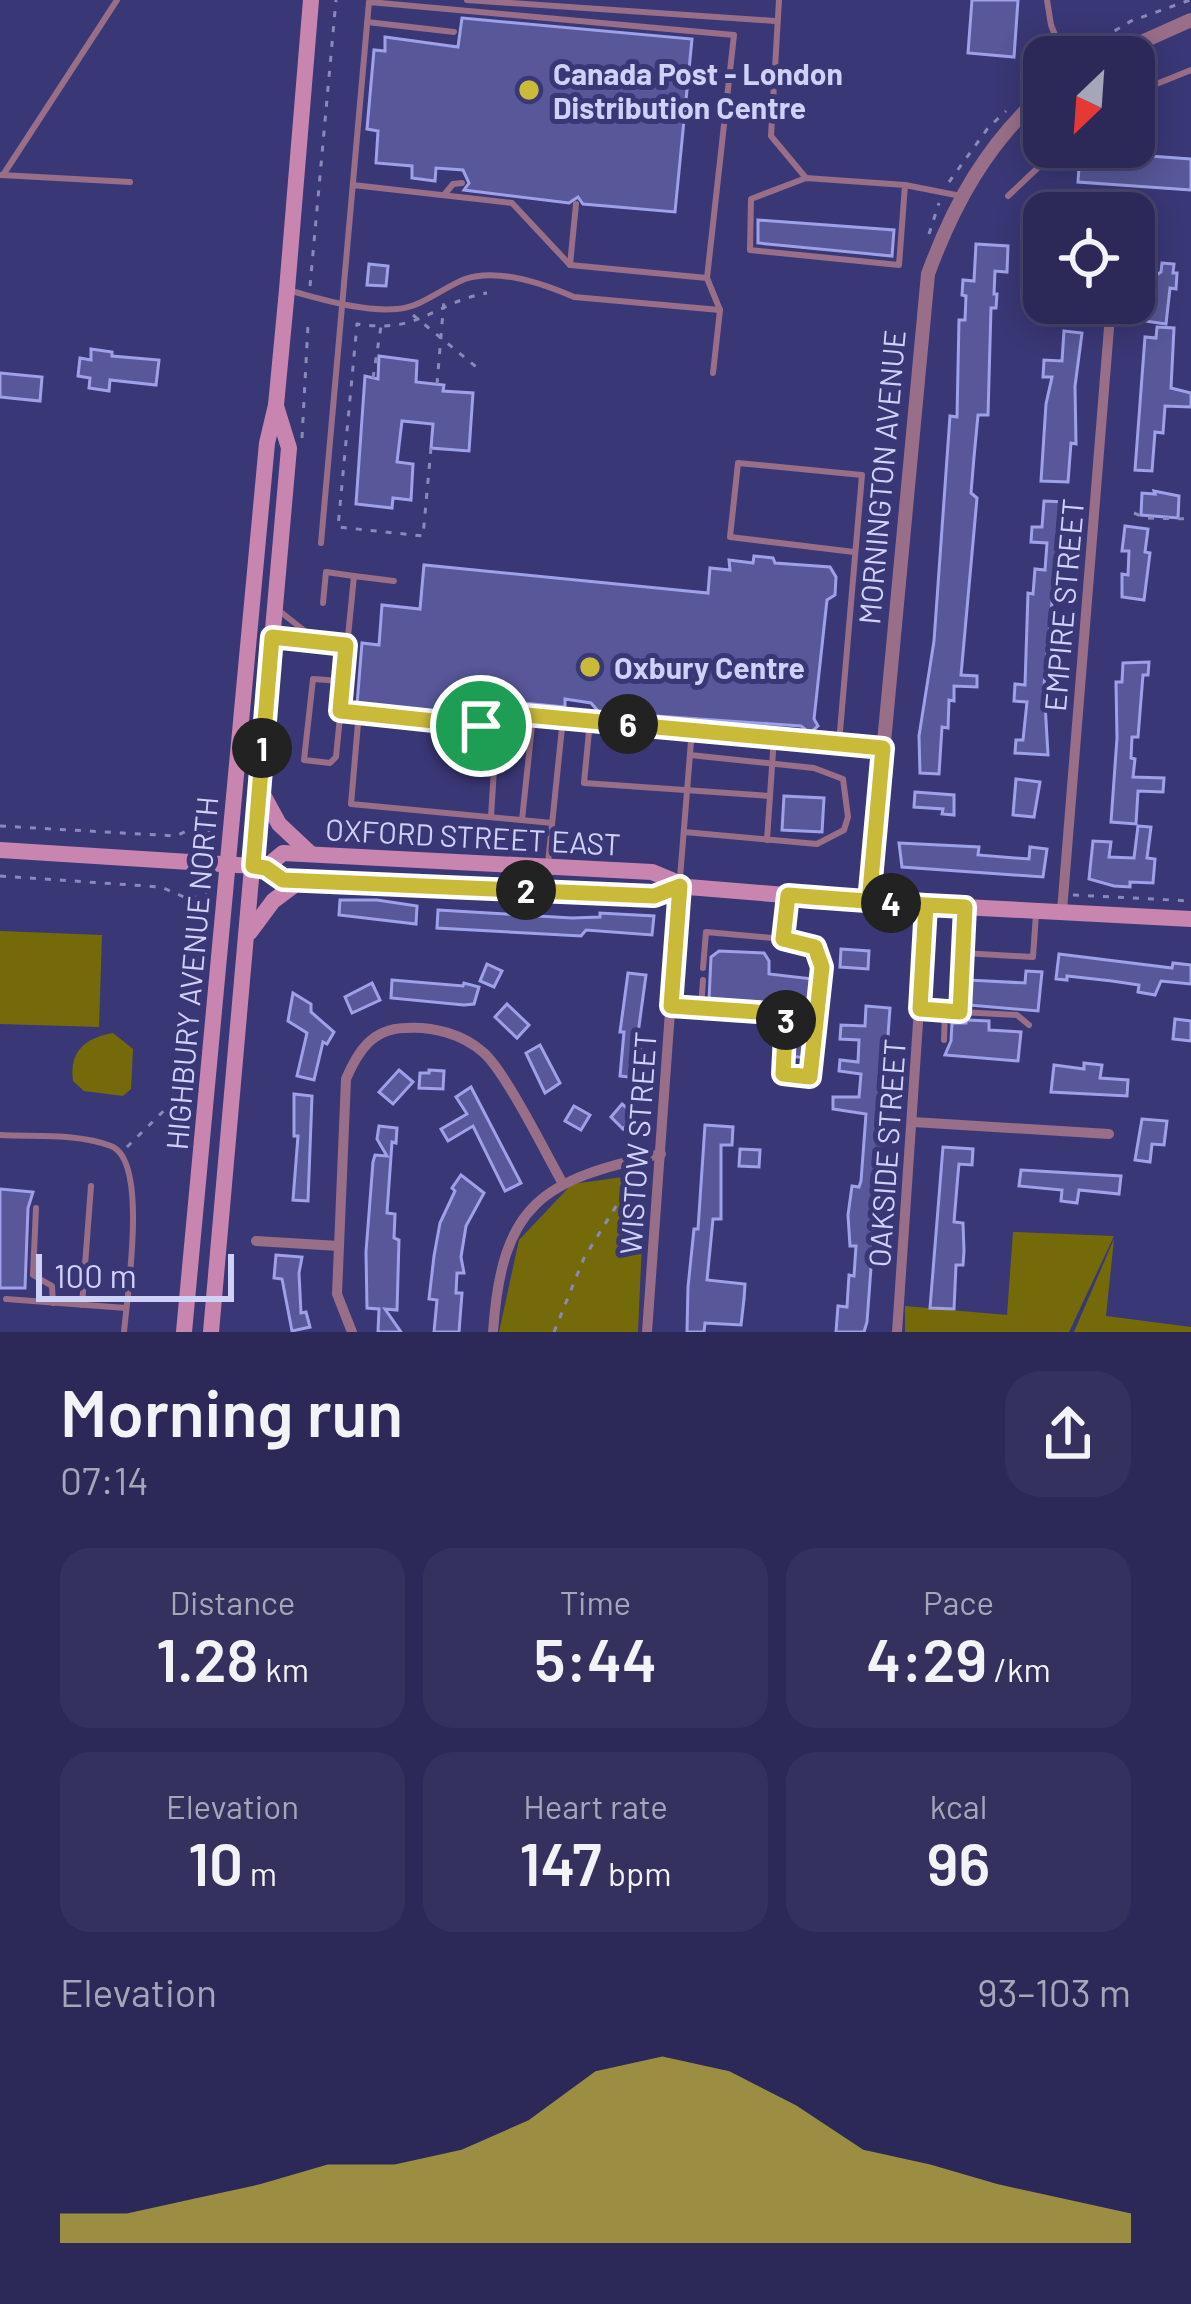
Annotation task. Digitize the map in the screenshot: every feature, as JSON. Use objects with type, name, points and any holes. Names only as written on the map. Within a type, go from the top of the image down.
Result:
[{"type":"main road","name":"HIGHBURY AVENUE NORTH","points":[[184,1332],[265,466],[287,290],[310,0]]},
{"type":"main road","name":"HIGHBURY AVENUE NORTH","points":[[211,1332],[247,938],[260,867],[258,786],[289,448],[276,405]]},
{"type":"main road","points":[[258,786],[278,822],[312,855]]},
{"type":"main road","name":"OXFORD STREET EAST","points":[[0,850],[260,867],[283,880],[654,896],[680,886]]},
{"type":"main road","name":"OXFORD STREET EAST","points":[[260,867],[283,853],[548,866],[652,872],[680,886],[869,902],[1191,920]]},
{"type":"main road","points":[[247,938],[273,901],[301,880]]},
{"type":"street","points":[[1155,36],[1191,20]]},
{"type":"street","name":"MORNINGTON AVENUE","points":[[869,902],[928,274],[961,196],[993,148],[1023,116]]},
{"type":"street","name":"EMPIRE STREET","points":[[1062,911],[1109,324]]},
{"type":"street","name":"WISTOW STREET","points":[[647,1332],[680,886]]},
{"type":"street","name":"OAKSIDE STREET","points":[[897,1332],[926,905]]},
{"type":"street","points":[[352,1332],[337,1294],[346,1079],[359,1048],[389,1028],[426,1027],[464,1039],[487,1055],[562,1182]]},
{"type":"street","points":[[913,1122],[1109,1134]]},
{"type":"street","points":[[493,1332],[496,1281],[510,1240],[530,1211],[562,1182],[595,1168],[661,1154]]},
{"type":"street","points":[[256,1241],[339,1246]]},
{"type":"lane","points":[[2,175],[117,0]]},
{"type":"lane","points":[[467,0],[775,21]]},
{"type":"lane","points":[[778,0],[771,136],[806,178]]},
{"type":"lane","points":[[1047,0],[1055,36]]},
{"type":"lane","points":[[321,543],[369,2],[734,35],[707,278],[720,310],[713,373]]},
{"type":"lane","points":[[368,22],[454,32]]},
{"type":"lane","points":[[1155,85],[1191,70]]},
{"type":"lane","points":[[1008,196],[1038,168]]},
{"type":"lane","points":[[2,175],[130,182]]},
{"type":"lane","points":[[905,185],[899,265],[750,250],[751,199],[806,178],[905,185],[961,196]]},
{"type":"lane","points":[[444,195],[453,184],[462,183]]},
{"type":"lane","points":[[353,185],[512,203],[570,266],[707,278]]},
{"type":"lane","points":[[570,266],[576,203]]},
{"type":"lane","points":[[287,290],[395,310],[469,278],[490,277],[551,287],[574,297],[720,310]]},
{"type":"lane","points":[[839,743],[862,475],[738,463],[730,537],[854,551]]},
{"type":"lane","points":[[323,602],[326,572],[394,580]]},
{"type":"lane","points":[[341,681],[313,679],[304,760],[330,763],[336,757],[354,576]]},
{"type":"lane","points":[[275,606],[316,640]]},
{"type":"lane","points":[[272,637],[346,645]]},
{"type":"lane","points":[[340,711],[481,726],[515,714],[883,748]]},
{"type":"lane","points":[[358,712],[351,804],[552,823]]},
{"type":"lane","points":[[522,820],[533,716]]},
{"type":"lane","points":[[548,866],[563,718]]},
{"type":"lane","points":[[491,817],[497,720]]},
{"type":"lane","points":[[590,721],[584,783],[770,796]]},
{"type":"lane","points":[[680,886],[692,729]]},
{"type":"lane","points":[[767,840],[774,737]]},
{"type":"lane","points":[[684,832],[817,844],[844,830],[848,817],[843,779],[814,768],[690,755]]},
{"type":"lane","points":[[783,939],[788,895]]},
{"type":"lane","points":[[960,1012],[965,907]]},
{"type":"lane","points":[[963,952],[1034,957],[1036,910]]},
{"type":"lane","points":[[671,1006],[786,1014],[783,1074],[810,1077],[822,967],[815,947],[706,932],[703,968]]},
{"type":"lane","points":[[701,1008],[703,980]]},
{"type":"lane","points":[[920,1009],[1017,1015],[1029,1025]]},
{"type":"lane","points":[[944,1040],[946,1011]]},
{"type":"lane","points":[[0,1135],[113,1146],[128,1162],[134,1187],[124,1332]]},
{"type":"lane","points":[[82,1305],[91,1186]]},
{"type":"lane","points":[[36,1208],[33,1274],[52,1286],[53,1303]]},
{"type":"lane","points":[[6,1299],[126,1308]]},
{"type":"path","points":[[310,288],[336,0]]},
{"type":"path","points":[[1106,36],[1131,21],[1190,0]]},
{"type":"path","points":[[1018,140],[1023,136]]},
{"type":"path","points":[[431,448],[423,536],[338,527],[357,324],[401,328],[470,296],[488,293]]},
{"type":"path","points":[[437,384],[444,298]]},
{"type":"path","points":[[412,314],[480,370]]},
{"type":"path","points":[[373,378],[382,316]]},
{"type":"path","points":[[302,445],[308,325]]},
{"type":"path","points":[[1134,512],[1146,518],[1191,519]]},
{"type":"path","points":[[0,826],[176,836],[201,824],[213,837]]},
{"type":"path","points":[[0,876],[160,887],[191,900],[202,892],[227,893]]},
{"type":"path","points":[[1072,895],[1191,901]]},
{"type":"path","points":[[121,1152],[188,1088]]},
{"type":"path","points":[[554,1332],[569,1303],[577,1271],[618,1203],[651,1174]]},
{"type":"shaded area","points":[[0,931],[102,935],[99,1027],[0,1024]]},
{"type":"shaded area","points":[[113,1033],[133,1049],[131,1089],[123,1096],[84,1091],[73,1081],[77,1054],[87,1042]]},
{"type":"shaded area","points":[[645,1174],[638,1332],[499,1332],[519,1240],[572,1184]]},
{"type":"shaded area","points":[[1013,1232],[1114,1236],[1069,1332],[905,1332],[905,1306],[1007,1315]]},
{"type":"shaded area","points":[[1114,1239],[1106,1316],[1191,1327],[1191,1332],[1074,1332]]},
{"type":"building","points":[[972,0],[1018,0],[1014,57],[968,53]]},
{"type":"building","name":"Canada Post - London Distribution Centre","points":[[462,18],[692,39],[675,212],[583,204],[578,197],[569,203],[464,190],[469,183],[463,170],[436,168],[435,181],[412,178],[412,166],[376,163],[378,131],[367,129],[374,50],[385,51],[385,37],[458,47]]},
{"type":"building","points":[[1155,156],[1191,159],[1191,190],[1078,182],[1079,168],[1155,168]]},
{"type":"building","points":[[758,220],[894,230],[892,256],[758,243]]},
{"type":"building","points":[[976,244],[1008,246],[1007,272],[995,271],[988,415],[978,415],[971,493],[977,498],[961,675],[977,676],[977,687],[954,686],[948,728],[942,727],[939,774],[920,773],[919,736],[934,641],[950,416],[957,417],[959,320],[965,320],[963,280],[974,281]]},
{"type":"building","points":[[1162,263],[1174,264],[1173,273],[1177,273],[1176,289],[1170,288],[1166,324],[1155,322],[1155,276]]},
{"type":"building","points":[[369,264],[388,266],[386,286],[367,285]]},
{"type":"building","points":[[1157,327],[1174,328],[1171,388],[1191,393],[1191,407],[1165,406],[1163,433],[1155,432],[1152,471],[1135,470],[1145,337],[1156,338]]},
{"type":"building","points":[[1064,331],[1082,333],[1075,386],[1076,444],[1071,443],[1068,482],[1041,481],[1052,377],[1043,377],[1044,360],[1062,361]]},
{"type":"building","points":[[91,349],[159,360],[156,385],[110,380],[109,391],[89,388],[90,378],[78,376],[80,358],[91,360]]},
{"type":"building","points":[[379,356],[417,361],[416,382],[444,385],[443,391],[473,393],[469,451],[431,448],[433,424],[402,421],[397,462],[413,464],[411,500],[393,498],[392,508],[356,504],[365,376],[378,379]]},
{"type":"building","points":[[0,373],[42,377],[40,401],[0,397]]},
{"type":"building","points":[[1142,493],[1179,496],[1178,518],[1141,515]]},
{"type":"building","points":[[1044,501],[1065,502],[1062,566],[1058,565],[1054,582],[1044,686],[1048,755],[1015,753],[1016,740],[1023,740],[1027,702],[1014,701],[1015,684],[1025,685],[1028,593],[1033,594],[1035,569],[1045,570],[1047,543],[1031,542],[1032,527],[1042,527]]},
{"type":"building","points":[[1125,526],[1148,529],[1144,600],[1122,597],[1122,574],[1128,575],[1129,551],[1122,551]]},
{"type":"building","name":"Oxbury Centre","points":[[754,556],[773,558],[775,563],[830,567],[836,577],[835,595],[827,600],[814,719],[818,726],[810,733],[801,726],[599,712],[591,703],[565,699],[565,707],[513,702],[502,689],[497,695],[480,693],[478,717],[357,705],[362,643],[379,645],[382,605],[420,609],[424,565],[708,593],[710,568],[730,570],[729,560],[753,563]]},
{"type":"building","points":[[1149,662],[1148,675],[1143,675],[1138,737],[1132,737],[1133,777],[1164,778],[1163,792],[1138,791],[1136,824],[1111,822],[1116,682],[1122,682],[1123,663]]},
{"type":"building","points":[[1016,779],[1040,782],[1034,817],[1013,815]]},
{"type":"building","points":[[915,792],[954,795],[954,815],[942,814],[943,809],[914,807]]},
{"type":"building","points":[[784,796],[824,798],[822,832],[782,830]]},
{"type":"building","points":[[1138,826],[1151,827],[1147,858],[1155,859],[1153,883],[1114,886],[1089,879],[1093,841],[1111,842],[1109,857],[1134,858]]},
{"type":"building","points":[[899,843],[979,847],[978,855],[1029,859],[1030,847],[1047,849],[1043,877],[902,867]]},
{"type":"building","points":[[340,900],[417,906],[416,924],[339,915]]},
{"type":"building","points":[[438,910],[572,918],[600,917],[600,913],[654,916],[652,935],[586,930],[581,936],[437,928]]},
{"type":"building","points":[[841,949],[869,951],[868,969],[840,967]]},
{"type":"building","points":[[719,951],[764,953],[769,974],[813,979],[805,1058],[791,1056],[794,1014],[790,1004],[709,1000],[711,957]]},
{"type":"building","points":[[1059,954],[1172,968],[1173,963],[1191,965],[1191,984],[1161,981],[1155,995],[1138,992],[1139,985],[1067,976],[1067,980],[1056,979]]},
{"type":"building","points":[[487,964],[502,971],[494,987],[480,981]]},
{"type":"building","points":[[1026,971],[1042,972],[1038,1011],[968,1005],[969,980],[1025,983]]},
{"type":"building","points":[[628,973],[646,975],[636,1048],[640,1049],[637,1078],[620,1076]]},
{"type":"building","points":[[392,980],[479,987],[474,1004],[464,1005],[391,998]]},
{"type":"building","points":[[372,983],[380,1000],[352,1013],[345,997]]},
{"type":"building","points":[[293,993],[311,1004],[311,1012],[334,1032],[327,1044],[323,1042],[314,1080],[297,1076],[307,1033],[288,1021]]},
{"type":"building","points":[[507,1004],[529,1025],[517,1038],[495,1017]]},
{"type":"building","points":[[866,1006],[890,1008],[867,1322],[864,1332],[836,1332],[838,1306],[847,1307],[849,1275],[854,1276],[856,1246],[850,1246],[848,1215],[852,1186],[859,1187],[861,1181],[866,1114],[833,1109],[833,1097],[859,1097],[861,1074],[839,1071],[840,1060],[858,1062],[859,1040],[840,1039],[841,1025],[865,1026]]},
{"type":"building","points":[[1175,1019],[1191,1021],[1191,1041],[1173,1039]]},
{"type":"building","points":[[989,1021],[989,1030],[1021,1032],[1018,1061],[945,1055],[952,1023]]},
{"type":"building","points":[[540,1045],[560,1083],[545,1093],[526,1053]]},
{"type":"building","points":[[1084,1063],[1102,1065],[1100,1078],[1128,1080],[1127,1096],[1051,1092],[1054,1065],[1084,1069]]},
{"type":"building","points":[[399,1070],[413,1082],[393,1104],[379,1092]]},
{"type":"building","points":[[444,1071],[443,1089],[419,1088],[420,1073]]},
{"type":"building","points":[[471,1087],[521,1183],[505,1191],[473,1126],[448,1141],[441,1129],[467,1114],[456,1097]]},
{"type":"building","points":[[294,1094],[312,1096],[308,1201],[293,1200],[298,1136],[294,1136]]},
{"type":"building","points":[[622,1104],[635,1115],[623,1129],[611,1117]]},
{"type":"building","points":[[574,1106],[590,1115],[581,1130],[565,1121]]},
{"type":"building","points":[[1142,1119],[1167,1121],[1164,1145],[1152,1144],[1150,1162],[1135,1160]]},
{"type":"building","points":[[705,1125],[733,1127],[732,1145],[721,1145],[721,1219],[713,1219],[707,1280],[745,1284],[744,1299],[741,1325],[705,1323],[704,1332],[687,1332],[688,1287],[694,1229],[698,1229]]},
{"type":"building","points":[[379,1126],[397,1128],[387,1213],[395,1214],[394,1238],[399,1240],[397,1310],[385,1309],[401,1332],[378,1332],[379,1309],[367,1308],[373,1162],[375,1155],[387,1156],[377,1139]]},
{"type":"building","points":[[943,1147],[973,1149],[972,1165],[959,1164],[954,1222],[963,1223],[964,1251],[963,1265],[956,1265],[954,1309],[930,1308]]},
{"type":"building","points":[[740,1149],[760,1150],[759,1167],[739,1166]]},
{"type":"building","points":[[1021,1170],[1121,1176],[1119,1194],[1079,1190],[1077,1203],[1061,1201],[1062,1190],[1019,1186]]},
{"type":"building","points":[[461,1175],[484,1193],[466,1226],[461,1257],[464,1273],[457,1273],[456,1293],[462,1293],[459,1332],[434,1332],[437,1300],[429,1299],[434,1256],[440,1223]]},
{"type":"building","points":[[0,1189],[33,1192],[28,1208],[25,1288],[0,1288]]},
{"type":"building","points":[[276,1255],[302,1257],[301,1313],[306,1312],[310,1327],[292,1331],[282,1279],[274,1278]]},
{"type":"place","name":"Canada Post - London Distribution Centre","points":[[529,90]]},
{"type":"place","name":"Oxbury Centre","points":[[590,667]]},
{"type":"route","points":[[481,726],[340,711],[346,645],[272,637],[253,866],[266,868],[283,880],[654,896],[680,886],[671,1006],[786,1014],[783,1074],[810,1077],[822,967],[815,947],[783,939],[788,895],[853,901],[869,902],[926,905],[920,1009],[960,1012],[965,907],[869,902],[883,748],[515,714],[481,726]]}]
